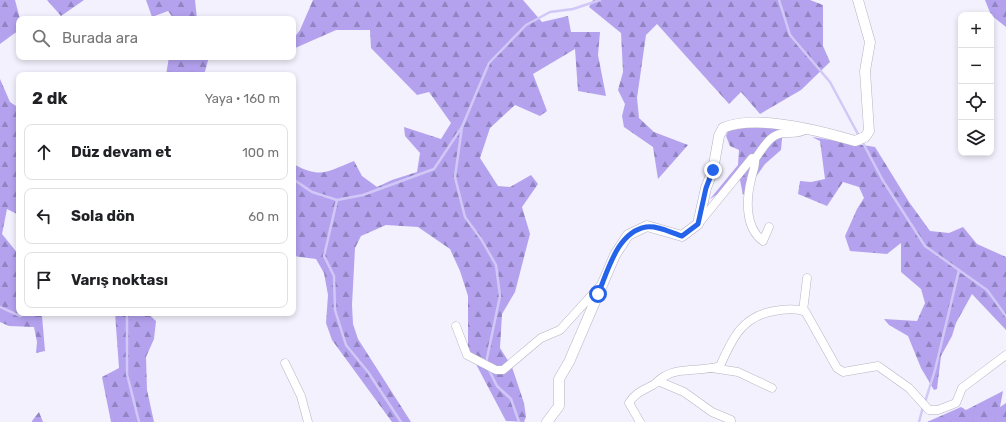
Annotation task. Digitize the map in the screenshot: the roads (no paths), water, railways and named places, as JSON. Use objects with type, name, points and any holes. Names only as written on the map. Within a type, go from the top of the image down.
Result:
[{"type":"street","points":[[698,224],[706,188],[713,170],[719,136],[723,128],[731,124],[754,121],[855,140],[865,137],[869,131],[865,71],[870,42],[858,0]]},
{"type":"street","points":[[769,227],[763,241],[756,236],[751,225],[748,211],[751,180],[756,159],[768,140],[779,133],[799,133],[805,130]]},
{"type":"street","points":[[547,422],[559,406],[560,379],[569,362],[615,255],[628,235],[647,226],[682,236],[698,224],[746,163],[752,158],[756,159]]},
{"type":"street","points":[[803,311],[807,278]]},
{"type":"street","points":[[456,326],[467,355],[496,370],[503,370],[541,338],[560,330],[604,280]]},
{"type":"street","points":[[640,422],[629,403],[634,394],[665,376],[685,370],[720,366],[738,330],[751,318],[779,310],[796,309],[803,311],[811,320],[837,368],[843,372],[878,366],[909,388],[929,410],[938,410],[956,403],[962,388],[1006,355]]},
{"type":"street","points":[[285,363],[301,396],[308,422]]},
{"type":"street","points":[[712,368],[738,372],[772,388]]},
{"type":"street","points":[[658,381],[684,392],[712,412],[731,420],[731,422]]},
{"type":"waterway","points":[[296,181],[312,192],[337,200],[363,195],[434,169],[462,127],[489,63],[526,25],[550,12],[573,9],[600,0]]},
{"type":"waterway","points":[[779,0],[790,35],[830,82],[859,136]]},
{"type":"waterway","points":[[462,127],[455,177],[465,217],[481,239],[496,265],[500,296],[486,363]]},
{"type":"waterway","points":[[862,141],[882,179],[925,246],[987,290],[1006,316]]},
{"type":"waterway","points":[[337,200],[324,256],[334,276],[335,310],[346,345],[368,372],[401,422]]},
{"type":"waterway","points":[[925,402],[935,370],[959,270]]},
{"type":"waterway","points":[[0,307],[16,314]]},
{"type":"waterway","points":[[127,316],[127,374],[139,422]]},
{"type":"waterway","points":[[489,370],[497,386],[511,399],[519,422]]},
{"type":"waterway","points":[[919,422],[923,407]]}]
